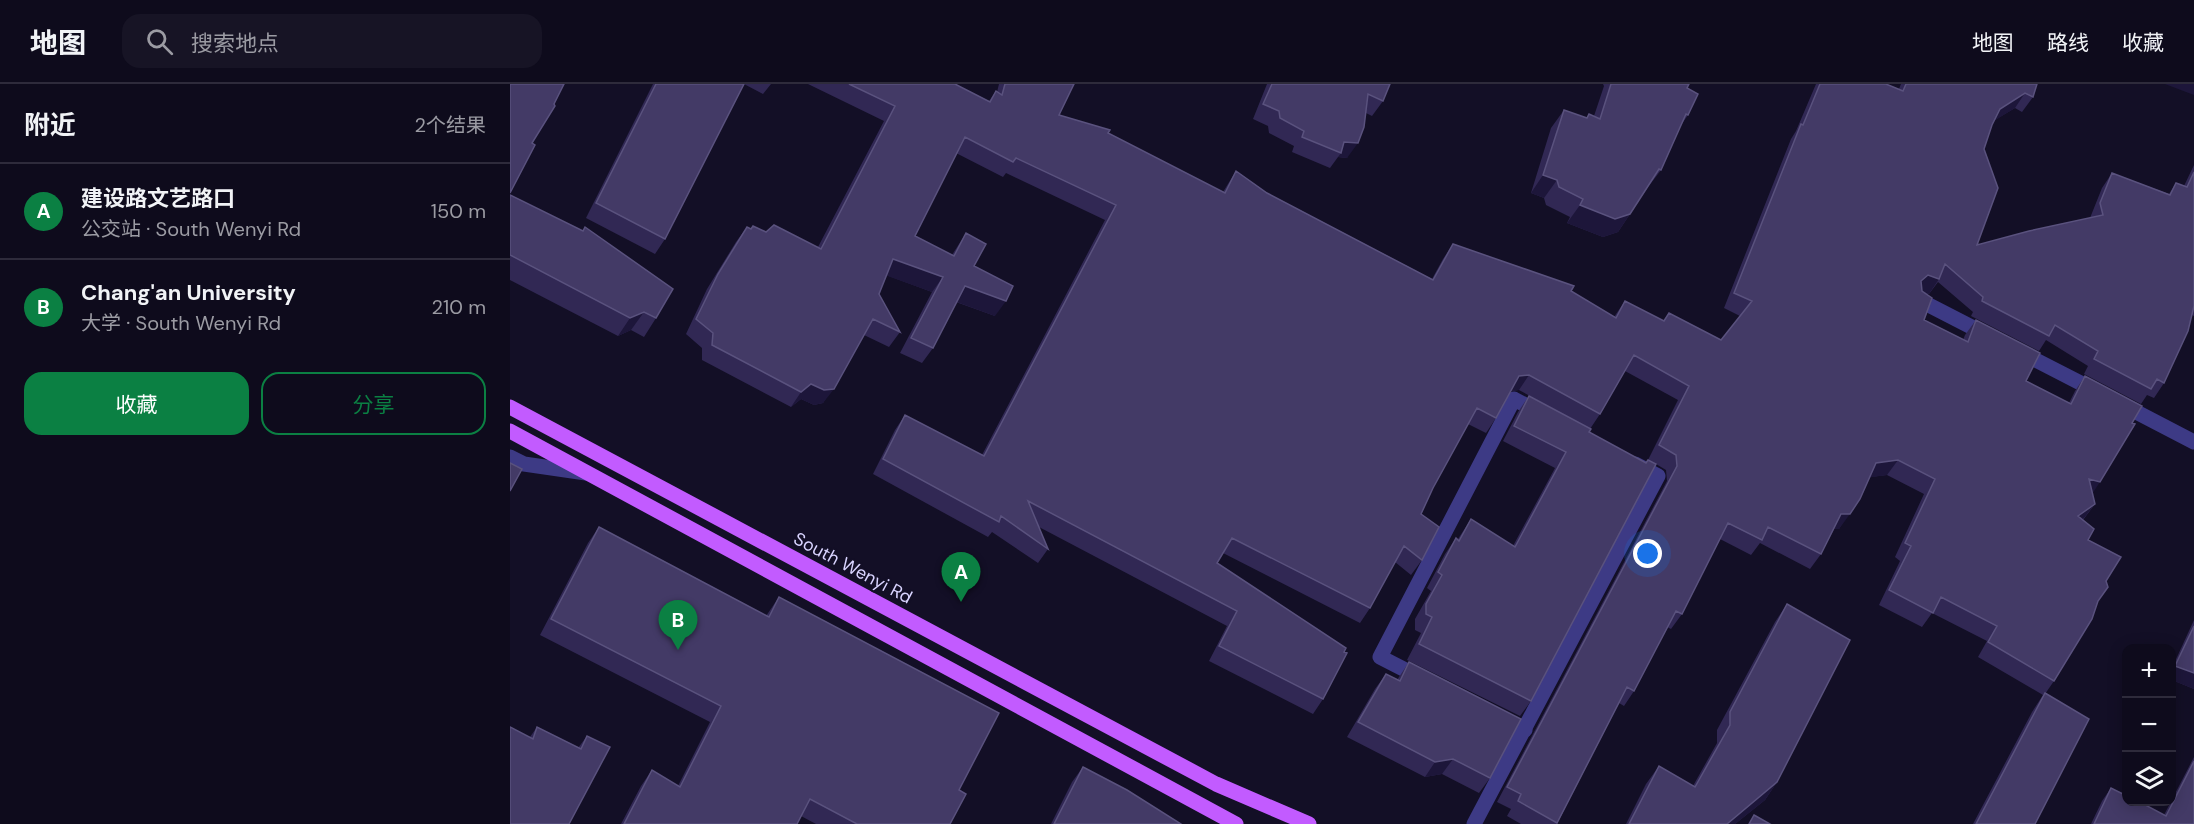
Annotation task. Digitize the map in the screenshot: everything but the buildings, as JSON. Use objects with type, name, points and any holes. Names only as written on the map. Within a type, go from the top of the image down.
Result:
[{"type":"main road","name":"South Wenyi Rd","points":[[510,407],[1216,784],[1309,824]]},
{"type":"main road","points":[[510,431],[1236,824]]},
{"type":"street","points":[[1919,300],[2194,442]]},
{"type":"street","points":[[1432,683],[1380,657],[1514,399],[1556,421]]},
{"type":"street","points":[[1474,824],[1658,477],[1617,454]]},
{"type":"street","points":[[510,457],[524,464],[589,473]]},
{"type":"street","points":[[1484,710],[1525,730]]},
{"type":"place","name":"建设路文艺路口","points":[[961,602]]},
{"type":"place","name":"Chang'an University","points":[[678,650]]}]
